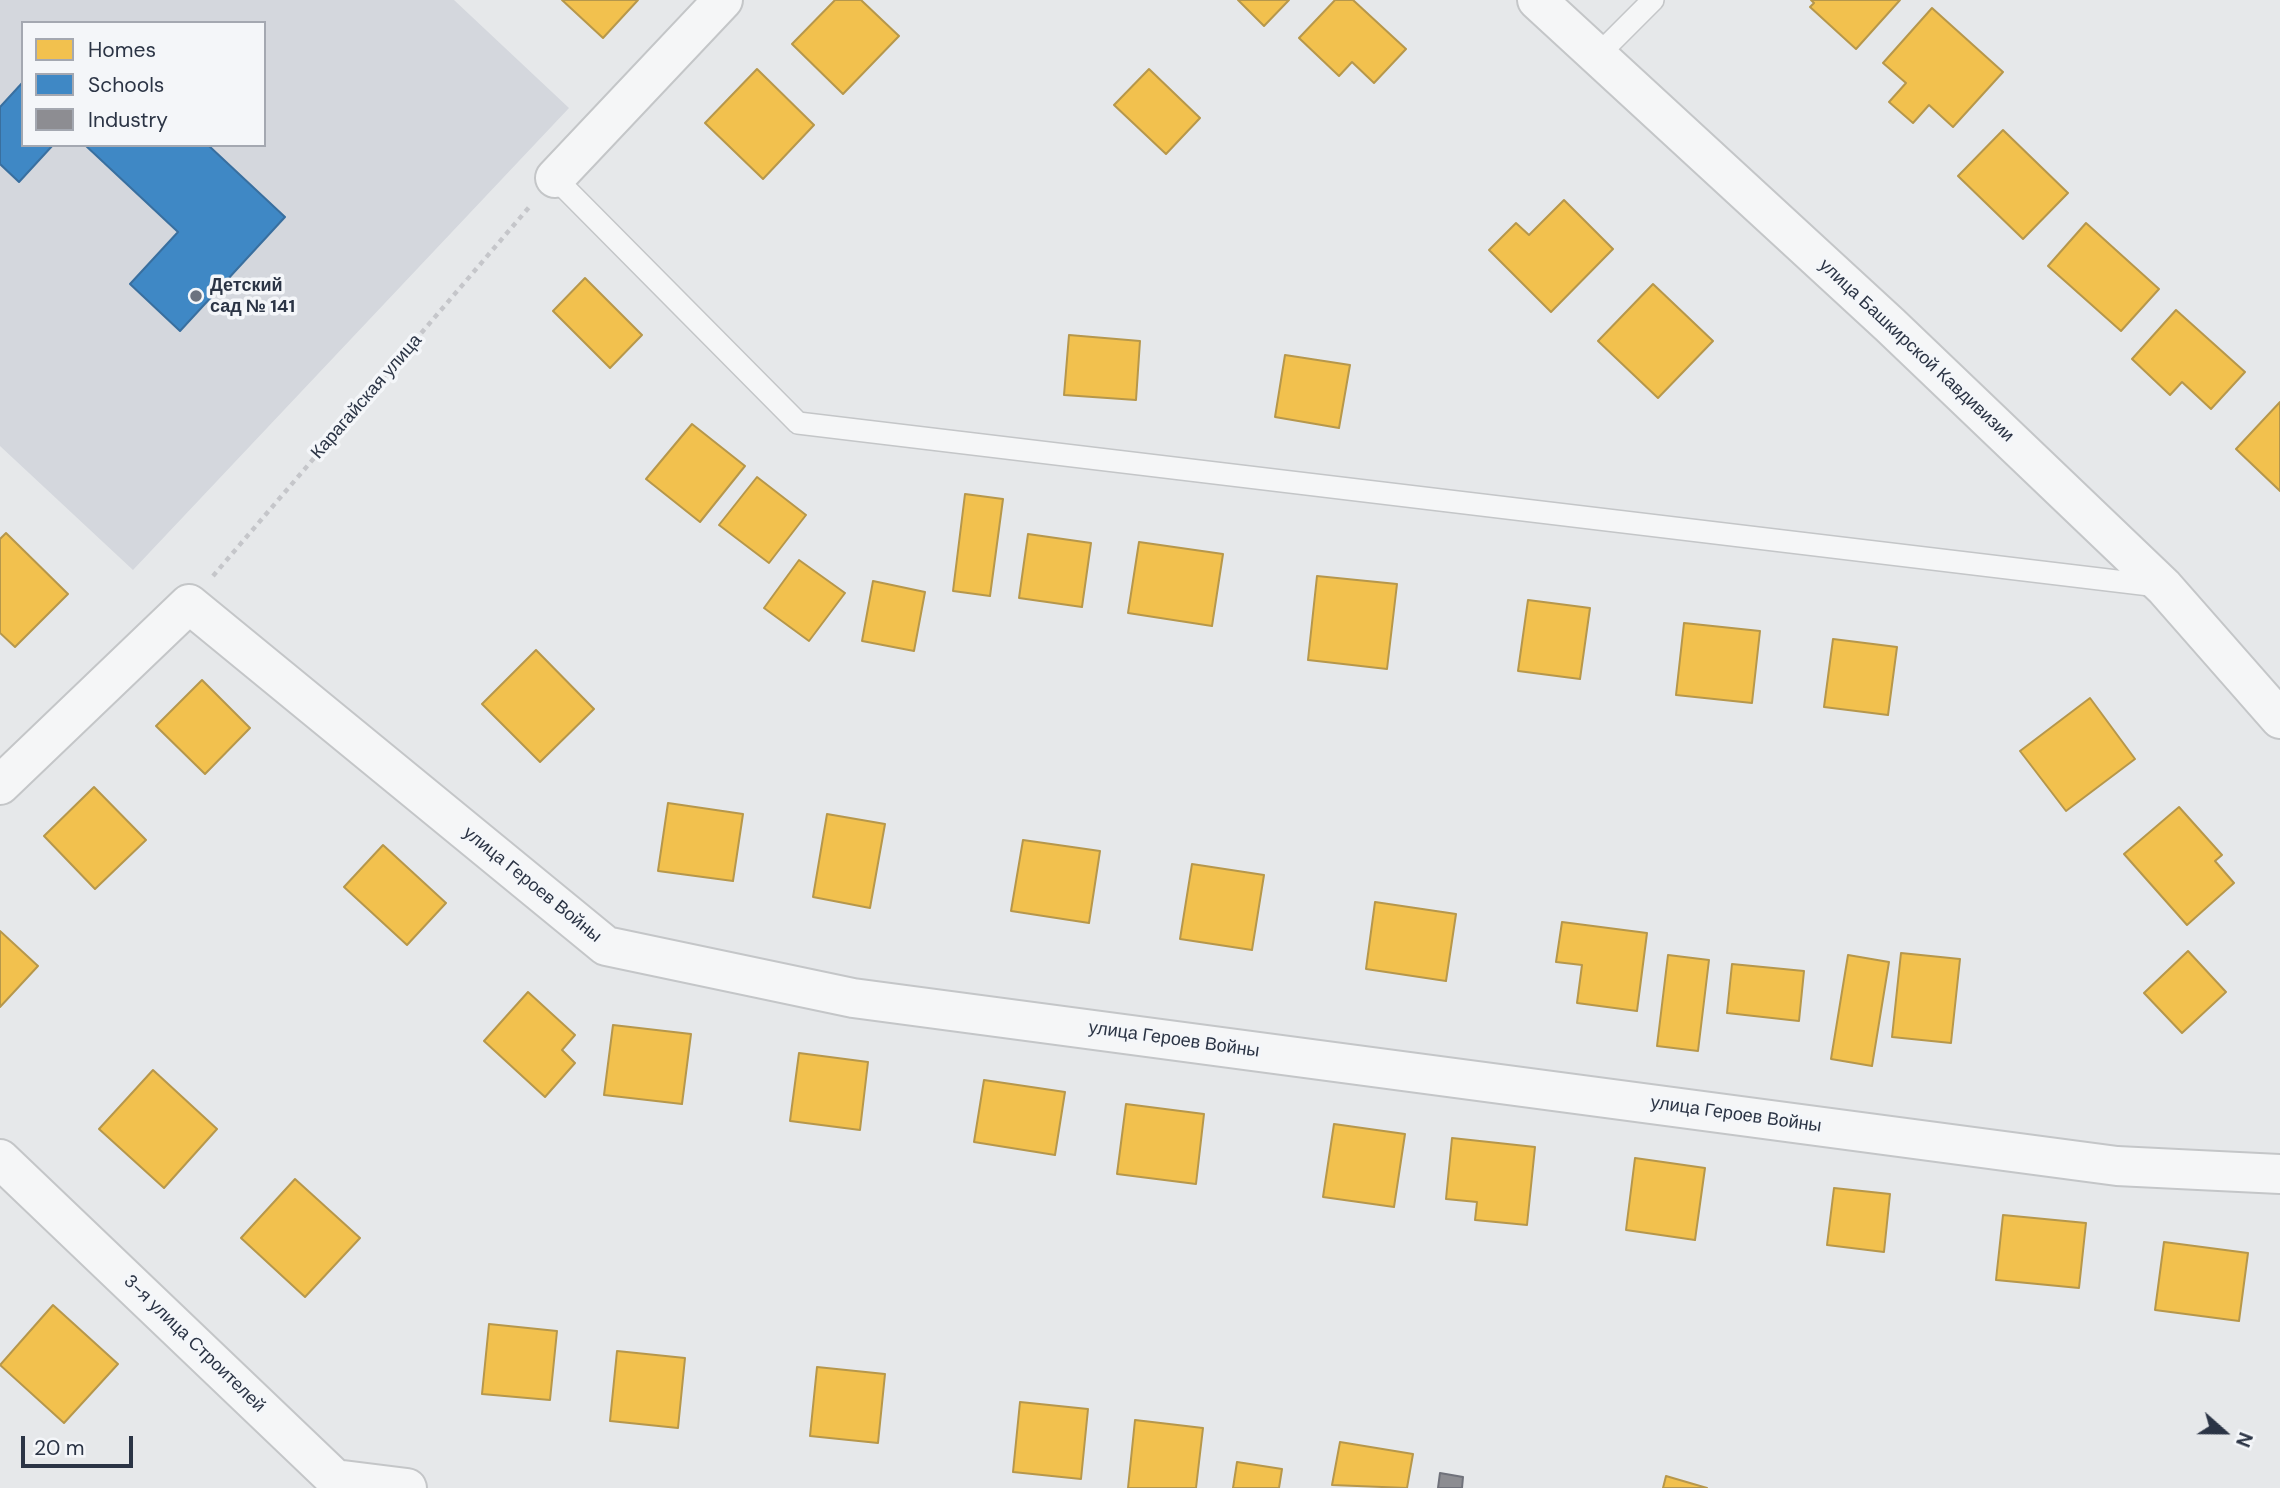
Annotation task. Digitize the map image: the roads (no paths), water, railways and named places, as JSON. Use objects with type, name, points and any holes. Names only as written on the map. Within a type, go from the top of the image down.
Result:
[{"type":"street","points":[[555,178],[723,0]]},
{"type":"street","name":"улица Башкирской Кавдивизии","points":[[1537,0],[1890,325],[2164,587],[2280,719]]},
{"type":"street","name":"улица Героев Войны","points":[[0,785],[189,604],[606,946],[853,998],[2117,1166],[2280,1174]]},
{"type":"street","name":"3-я улица Строителей","points":[[0,1159],[334,1484],[407,1488]]},
{"type":"lane","points":[[1597,57],[1653,0]]},
{"type":"lane","points":[[555,178],[798,423],[2164,587]]},
{"type":"place","name":"Детский сад № 141","points":[[196,296]]}]
